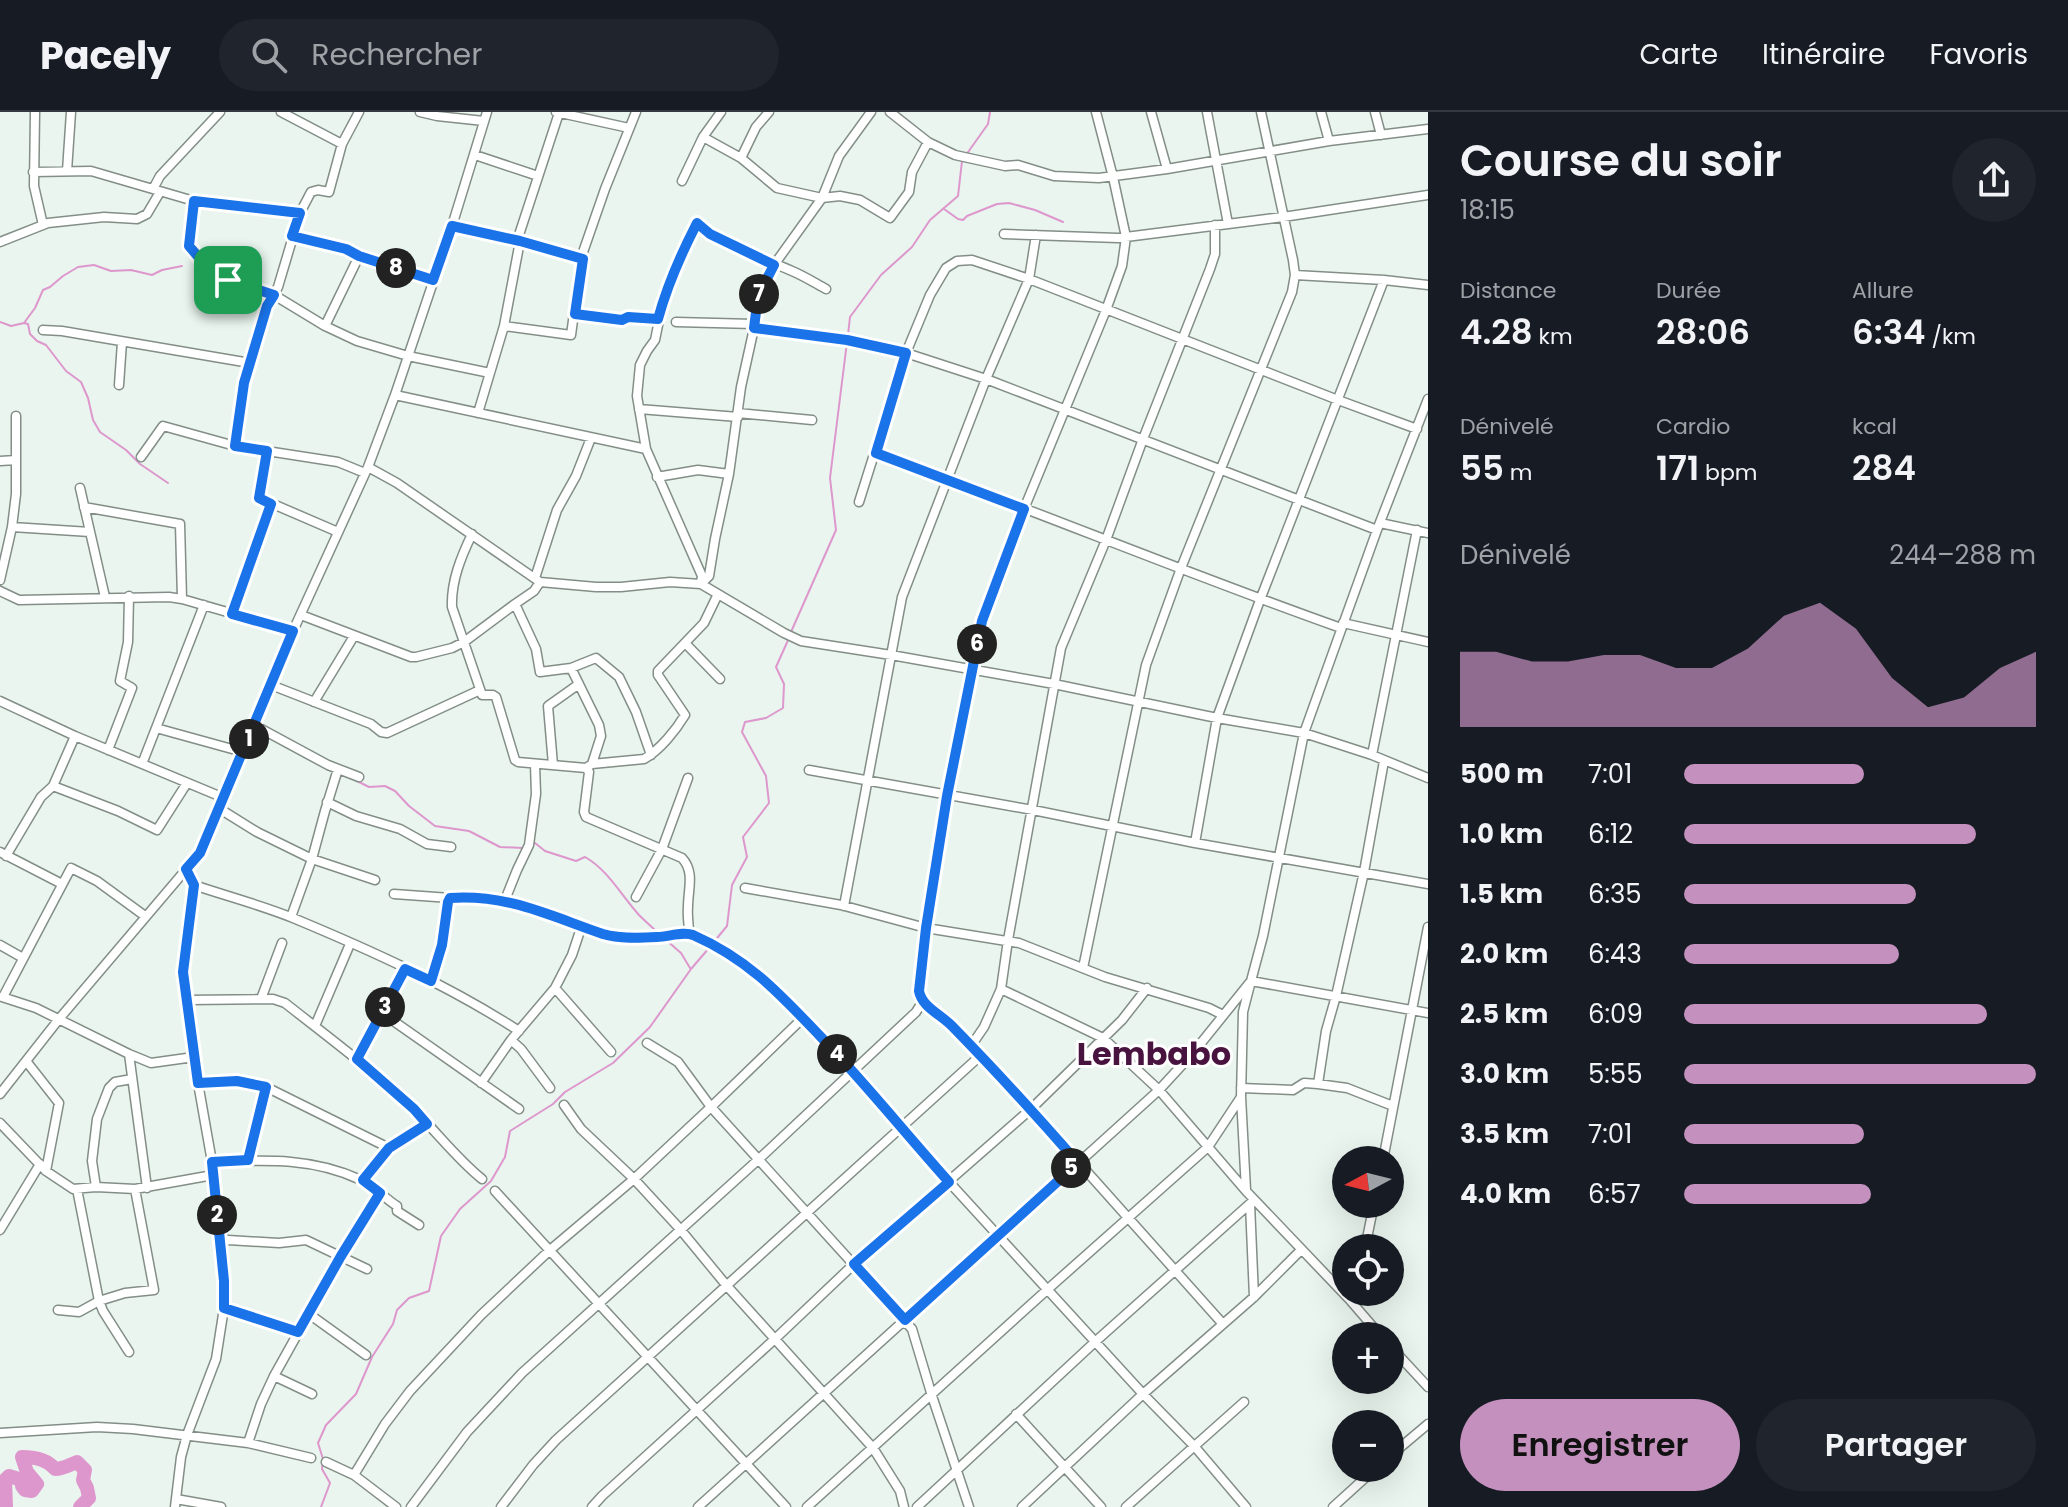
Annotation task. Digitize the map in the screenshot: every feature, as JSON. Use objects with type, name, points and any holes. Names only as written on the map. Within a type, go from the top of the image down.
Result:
[{"type":"street","points":[[35,112],[33,172],[43,225]]},
{"type":"street","points":[[67,171],[71,112]]},
{"type":"street","points":[[0,242],[43,225],[104,217],[137,219],[147,214],[160,176],[220,112]]},
{"type":"street","points":[[281,112],[342,144]]},
{"type":"street","points":[[235,446],[244,383],[300,213],[311,192],[329,192],[342,144],[359,112]]},
{"type":"street","points":[[1,1091],[200,853],[293,631],[366,470],[395,395],[486,117],[437,116],[420,112]]},
{"type":"street","points":[[478,413],[504,326],[519,241],[558,112],[629,128]]},
{"type":"street","points":[[504,326],[571,335],[582,255],[636,112]]},
{"type":"street","points":[[682,181],[703,137],[721,112]]},
{"type":"street","points":[[741,158],[756,127],[769,112]]},
{"type":"street","points":[[701,584],[709,576],[758,296],[774,265],[822,198],[839,156],[871,112]]},
{"type":"street","points":[[890,112],[928,142],[955,155],[1005,166],[1018,165],[1054,176],[1113,177],[1329,141],[1428,129]]},
{"type":"street","points":[[411,1507],[467,1432],[522,1373],[916,1012],[921,1001],[919,991],[926,928],[947,796],[982,621],[1122,266],[1126,237],[1096,112]]},
{"type":"street","points":[[1151,112],[1167,169]]},
{"type":"street","points":[[1207,112],[1228,224]]},
{"type":"street","points":[[1083,968],[1146,665],[1181,568],[1292,292],[1295,275],[1261,112]]},
{"type":"street","points":[[1321,112],[1329,141]]},
{"type":"street","points":[[1375,112],[1381,135]]},
{"type":"street","points":[[703,137],[741,158],[777,188],[822,198],[840,196],[860,200],[890,218],[909,192],[912,172],[928,142]]},
{"type":"street","points":[[475,155],[538,176]]},
{"type":"street","points":[[33,172],[91,171],[194,201],[300,213]]},
{"type":"street","points":[[1004,234],[1126,237],[1428,195]]},
{"type":"street","points":[[194,201],[189,246],[208,268],[228,280],[274,295],[357,341],[408,356],[490,373]]},
{"type":"street","points":[[701,584],[702,576],[646,449],[637,396],[640,365],[655,340],[663,301],[680,255],[697,223],[710,234],[826,289]]},
{"type":"street","points":[[971,1046],[984,1027],[1001,989],[1061,648],[1106,540],[1215,254],[1215,225]]},
{"type":"street","points":[[452,226],[583,259]]},
{"type":"street","points":[[844,906],[902,597],[986,379],[1029,279],[1036,235]]},
{"type":"street","points":[[292,236],[346,249],[433,280]]},
{"type":"street","points":[[325,326],[359,256]]},
{"type":"street","points":[[859,502],[906,353],[937,281],[946,268],[957,261],[972,260],[1029,279],[1417,429]]},
{"type":"street","points":[[1295,275],[1428,285]]},
{"type":"street","points":[[1195,843],[1217,718],[1384,280]]},
{"type":"street","points":[[575,314],[622,320],[628,317],[658,319]]},
{"type":"street","points":[[676,322],[754,326],[847,340],[906,353],[986,379],[1299,500],[1378,526],[1428,533]]},
{"type":"street","points":[[43,330],[250,363]]},
{"type":"street","points":[[119,385],[122,342]]},
{"type":"street","points":[[395,395],[646,449]]},
{"type":"street","points":[[1246,1191],[1241,1092],[1243,1012],[1304,733],[1378,526],[1424,418],[1428,399]]},
{"type":"street","points":[[639,409],[812,420]]},
{"type":"street","points":[[0,580],[16,494],[16,416]]},
{"type":"street","points":[[141,457],[163,426],[235,446],[338,462],[397,483],[538,580],[596,587],[670,582],[701,584],[801,641],[1054,684],[1304,733],[1372,755],[1428,778]]},
{"type":"street","points":[[301,615],[411,657],[452,648],[464,642],[534,591],[557,510],[576,476],[591,438]]},
{"type":"street","points":[[267,451],[259,498],[338,532]]},
{"type":"street","points":[[876,453],[1260,600],[1342,626],[1428,642]]},
{"type":"street","points":[[0,461],[16,460]]},
{"type":"street","points":[[657,477],[698,470],[729,474]]},
{"type":"street","points":[[80,488],[105,597]]},
{"type":"street","points":[[232,614],[271,504]]},
{"type":"street","points":[[84,507],[180,524],[182,599]]},
{"type":"street","points":[[12,527],[90,532]]},
{"type":"street","points":[[1372,755],[1417,530]]},
{"type":"street","points":[[472,534],[460,559],[451,598],[452,607],[482,695],[496,697],[518,762],[589,766],[644,759],[651,755],[685,715],[658,671],[704,623],[718,594]]},
{"type":"street","points":[[0,591],[19,600],[169,597],[293,631]]},
{"type":"street","points":[[108,750],[132,688],[120,681],[128,642],[129,596]]},
{"type":"street","points":[[515,604],[536,649],[540,672],[571,668],[596,658],[619,677],[636,712],[651,755]]},
{"type":"street","points":[[142,764],[204,605]]},
{"type":"street","points":[[314,702],[354,636]]},
{"type":"street","points":[[685,643],[720,679]]},
{"type":"street","points":[[571,668],[599,725],[601,736],[589,766],[586,817],[682,858],[691,878],[689,933]]},
{"type":"street","points":[[553,765],[548,706],[579,684]]},
{"type":"street","points":[[271,685],[387,733],[480,690]]},
{"type":"street","points":[[0,701],[224,798]]},
{"type":"street","points":[[254,725],[359,777]]},
{"type":"street","points":[[156,728],[243,752]]},
{"type":"street","points":[[62,884],[3,854],[41,797],[53,786],[75,736]]},
{"type":"street","points":[[1318,1084],[1326,1031],[1364,872],[1384,761]]},
{"type":"street","points":[[505,900],[529,845],[536,794],[535,764]]},
{"type":"street","points":[[291,917],[312,859],[338,769]]},
{"type":"street","points":[[809,770],[1428,884]]},
{"type":"street","points":[[636,897],[662,849],[688,778]]},
{"type":"street","points":[[53,786],[157,830],[187,783]]},
{"type":"street","points":[[327,802],[356,816],[400,829],[427,844],[451,847]]},
{"type":"street","points":[[220,809],[257,832],[312,859],[375,880]]},
{"type":"street","points":[[145,916],[97,881],[71,868],[2,997],[36,1008],[151,1063],[194,1057]]},
{"type":"street","points":[[186,869],[194,885],[183,972],[212,1162],[224,1308],[216,1359],[181,1457],[176,1503],[221,1507]]},
{"type":"street","points":[[194,885],[291,917],[431,981],[519,1031]]},
{"type":"street","points":[[745,888],[844,906],[926,928],[1008,940],[1105,977],[1147,988],[1223,1015]]},
{"type":"street","points":[[394,894],[505,900],[605,935],[658,937],[689,933],[745,963],[772,985],[854,1072],[949,1182],[1195,1447],[1242,1506]]},
{"type":"street","points":[[431,981],[442,945],[450,898]]},
{"type":"street","points":[[481,1083],[511,1040],[555,988],[572,955],[582,925]]},
{"type":"street","points":[[1386,1146],[1428,927]]},
{"type":"street","points":[[261,999],[282,943]]},
{"type":"street","points":[[315,1026],[350,944]]},
{"type":"street","points":[[0,945],[23,958]]},
{"type":"street","points":[[357,1059],[405,969]]},
{"type":"street","points":[[1251,981],[1428,1013]]},
{"type":"street","points":[[698,1507],[1159,1090],[1251,981]]},
{"type":"street","points":[[555,988],[611,1052]]},
{"type":"street","points":[[592,1507],[854,1264],[1031,1109],[1122,1020],[1147,988]]},
{"type":"street","points":[[1001,989],[1103,1038],[1159,1090],[1246,1191],[1252,1202],[1332,1279]]},
{"type":"street","points":[[187,1000],[273,999],[285,1003],[357,1059],[414,1109],[464,1165],[482,1179]]},
{"type":"street","points":[[921,1001],[949,1023],[1031,1109],[1222,1323]]},
{"type":"street","points":[[382,1013],[519,1109]]},
{"type":"street","points":[[354,1475],[385,1424],[410,1391],[481,1315],[550,1250],[634,1179],[803,1018]]},
{"type":"street","points":[[511,1040],[550,1088]]},
{"type":"street","points":[[647,1043],[678,1062],[711,1107],[912,1329],[969,1507]]},
{"type":"street","points":[[129,1054],[147,1188]]},
{"type":"street","points":[[501,1507],[556,1440],[980,1056]]},
{"type":"street","points":[[0,1230],[43,1168],[59,1103],[26,1061]]},
{"type":"street","points":[[96,1187],[92,1161],[97,1119],[109,1088],[115,1082],[132,1079]]},
{"type":"street","points":[[198,1083],[237,1081],[266,1087],[389,1148]]},
{"type":"street","points":[[1241,1092],[1293,1090],[1304,1083],[1318,1084],[1347,1088],[1393,1106]]},
{"type":"street","points":[[248,1160],[266,1087]]},
{"type":"street","points":[[807,1507],[1208,1147],[1241,1092]]},
{"type":"street","points":[[564,1105],[581,1129],[634,1179],[680,1229],[727,1286],[873,1448],[900,1491],[904,1507]]},
{"type":"street","points":[[0,1123],[43,1168],[73,1189],[147,1188],[213,1175]]},
{"type":"street","points":[[363,1180],[389,1148],[427,1124]]},
{"type":"street","points":[[212,1162],[315,1163],[363,1180],[397,1206],[397,1211],[419,1225]]},
{"type":"street","points":[[77,1189],[99,1301],[129,1352]]},
{"type":"street","points":[[58,1310],[79,1312],[99,1301],[125,1293],[154,1290],[135,1189]]},
{"type":"street","points":[[495,1191],[786,1507]]},
{"type":"street","points":[[248,1443],[274,1376],[380,1193]]},
{"type":"street","points":[[917,1507],[1252,1202]]},
{"type":"street","points":[[1252,1202],[1254,1297]]},
{"type":"street","points":[[220,1242],[306,1240],[367,1269]]},
{"type":"street","points":[[1022,1507],[1143,1394],[1254,1297],[1301,1250]]},
{"type":"street","points":[[1358,1306],[1370,1322]]},
{"type":"street","points":[[224,1308],[298,1332]]},
{"type":"street","points":[[309,1314],[366,1355]]},
{"type":"street","points":[[1404,1361],[1428,1387]]},
{"type":"street","points":[[274,1376],[312,1394]]},
{"type":"street","points":[[1126,1507],[1244,1402]]},
{"type":"street","points":[[1016,1414],[1101,1507]]},
{"type":"street","points":[[1404,1444],[1428,1424]]},
{"type":"street","points":[[0,1433],[97,1427],[248,1443],[311,1458]]},
{"type":"street","points":[[326,1462],[354,1475],[396,1507]]},
{"type":"street","points":[[1333,1507],[1361,1482]]},
{"type":"waterway","points":[[966,155],[988,124],[990,112]]},
{"type":"waterway","points":[[848,335],[850,317],[881,275],[912,247],[930,220],[958,196],[962,161]]},
{"type":"waterway","points":[[944,209],[963,220],[997,204],[1009,203],[1063,222]]},
{"type":"waterway","points":[[0,322],[11,326],[24,323],[43,290],[78,267],[94,265],[111,271],[131,270],[152,275],[182,266]]},
{"type":"waterway","points":[[24,323],[28,324],[30,334],[46,345],[66,371],[81,382],[100,432],[168,483]]},
{"type":"waterway","points":[[791,632],[836,530],[830,478],[847,342]]},
{"type":"waterway","points":[[713,943],[727,926],[732,885],[747,857],[743,837],[769,803],[766,776],[742,732],[745,722],[766,718],[783,708],[784,684],[776,667],[789,638]]},
{"type":"waterway","points":[[351,778],[369,787],[385,786],[395,791],[435,826],[469,831],[500,847],[523,848]]},
{"type":"waterway","points":[[533,844],[576,861],[585,857],[593,862],[658,933]]},
{"type":"waterway","points":[[666,940],[681,953],[690,968]]},
{"type":"waterway","points":[[321,1507],[330,1483],[322,1469],[323,1459],[318,1443],[326,1425],[356,1394],[372,1357],[393,1324],[397,1310],[409,1298],[429,1291],[441,1236],[460,1209],[491,1181],[505,1157],[510,1131],[613,1063],[650,1027],[709,948]]},
{"type":"waterway","points":[[6,1507],[5,1480],[9,1476],[22,1480],[25,1490],[32,1491],[37,1484],[27,1472],[22,1457],[40,1459],[55,1469],[77,1462],[85,1470],[83,1480],[89,1498],[80,1507]]},
{"type":"district","name":"Lembabo","points":[[1154,1054]]},
{"type":"route","points":[[194,201],[300,213],[292,236],[346,249],[433,280],[452,226],[520,241],[583,259],[575,314],[622,320],[628,317],[658,319],[680,255],[697,223],[710,234],[774,265],[758,296],[754,328],[847,340],[906,353],[876,453],[1024,509],[982,621],[947,796],[919,991],[921,1001],[949,1023],[1078,1163],[905,1320],[854,1264],[949,1182],[854,1072],[772,985],[745,963],[689,933],[658,937],[605,935],[505,900],[465,897],[450,898],[448,902],[442,945],[431,981],[405,969],[357,1059],[427,1124],[389,1148],[363,1180],[380,1193],[298,1332],[224,1308],[212,1162],[248,1160],[266,1087],[237,1081],[198,1083],[183,972],[194,885],[186,869],[200,853],[220,809],[293,631],[232,614],[271,504],[259,498],[267,451],[235,446],[244,383],[267,306],[274,295],[228,280],[208,268],[189,246],[194,201]]}]
